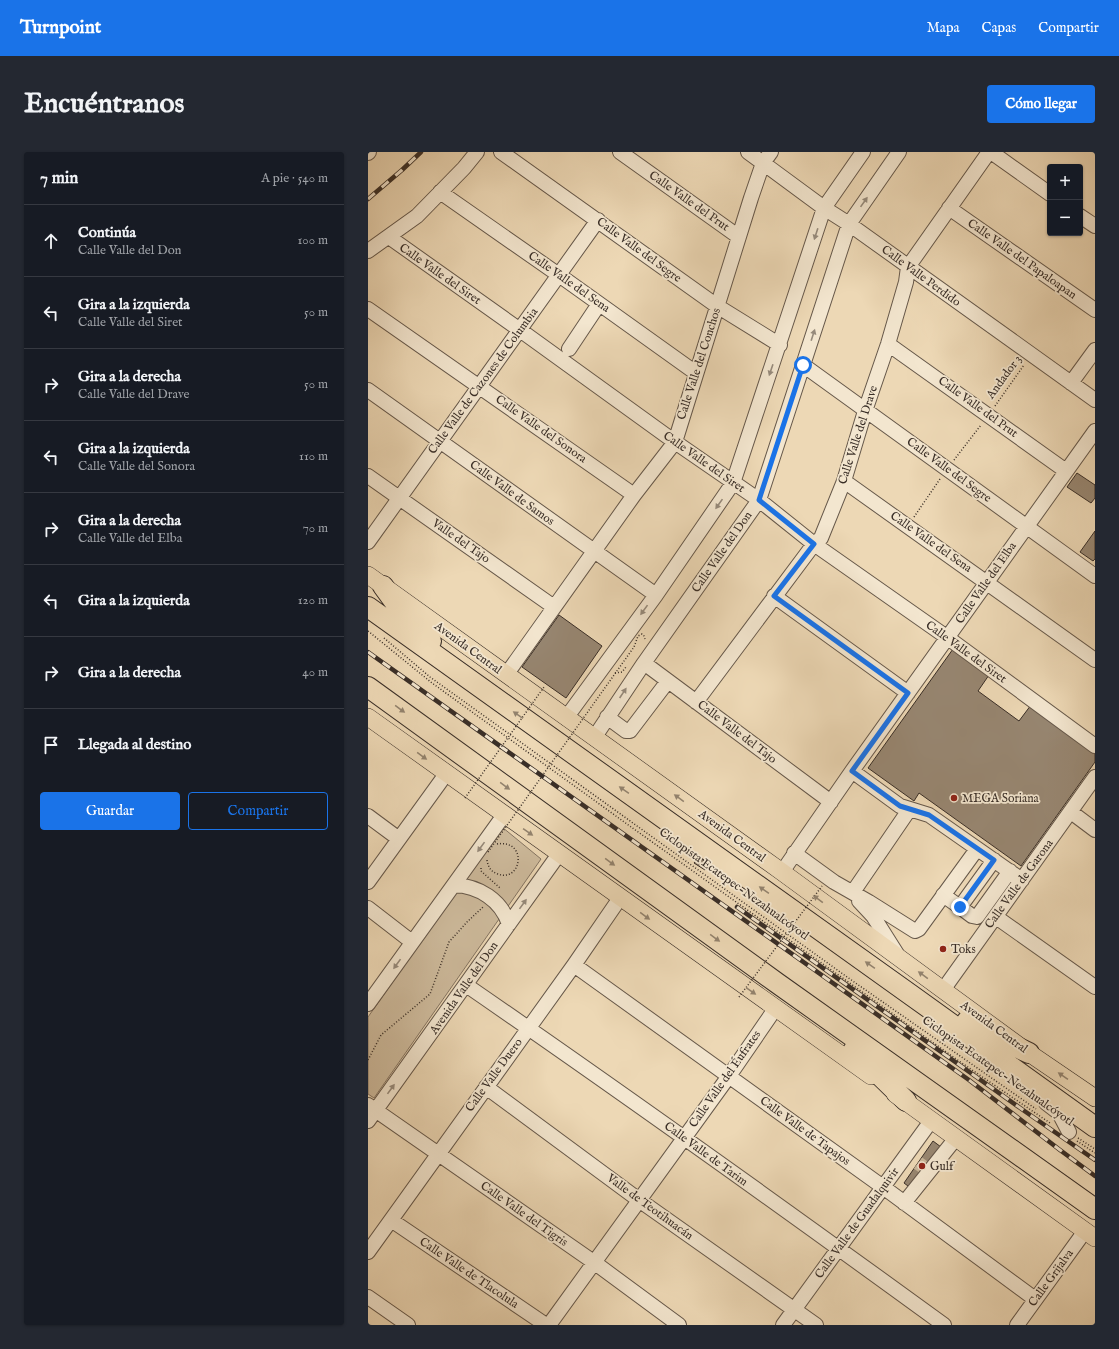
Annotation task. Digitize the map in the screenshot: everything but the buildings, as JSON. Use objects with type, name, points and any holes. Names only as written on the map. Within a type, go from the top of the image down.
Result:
[{"type":"highway","points":[[375,581],[427,636],[456,670]]},
{"type":"highway","name":"Avenida Central","points":[[368,607],[1095,1128]]},
{"type":"highway","points":[[369,686],[777,983],[1095,1209]]},
{"type":"highway","points":[[777,983],[813,1018],[866,1060],[906,1101]]},
{"type":"highway","points":[[911,995],[952,1011],[985,1032],[1029,1053]]},
{"type":"main road","name":"Avenida Central","points":[[375,581],[782,872],[1029,1053],[1095,1098]]},
{"type":"main road","points":[[368,717],[1090,1234]]},
{"type":"street","points":[[368,251],[417,216],[464,168],[477,152]]},
{"type":"street","name":"Calle Valle del Segre","points":[[501,152],[717,306],[780,345]]},
{"type":"street","name":"Calle Valle del Prut","points":[[620,152],[739,236]]},
{"type":"street","name":"Calle Valle Perdido","points":[[748,152],[767,158],[824,208],[849,224],[1095,400]]},
{"type":"street","points":[[566,718],[656,595],[733,483],[780,345],[824,208],[863,152]]},
{"type":"street","name":"Calle Valle del Don","points":[[594,738],[644,663],[759,500],[849,224],[899,152]]},
{"type":"street","points":[[990,152],[1047,192]]},
{"type":"street","name":"Calle Valle del Drave","points":[[696,702],[774,596],[814,544],[822,538],[844,480],[865,411],[888,344],[906,282],[908,267],[990,152]]},
{"type":"street","name":"Calle Valle del Conchos","points":[[506,675],[634,495],[675,442],[739,236],[767,158]]},
{"type":"street","name":"Calle Valle del Sena","points":[[440,192],[696,373]]},
{"type":"street","name":"Calle Valle del Papaloapan","points":[[949,208],[1095,310]]},
{"type":"street","points":[[1083,218],[1095,226]]},
{"type":"street","name":"Calle Valle de Cazones de Columbia","points":[[368,542],[598,220]]},
{"type":"street","name":"Calle Valle del Siret","points":[[389,237],[675,442],[759,500],[814,544],[948,638],[1095,746]]},
{"type":"street","points":[[569,349],[599,304]]},
{"type":"street","name":"Calle Valle del Sonora","points":[[368,309],[634,495]]},
{"type":"street","name":"Calle Valle del Prut","points":[[888,344],[989,414],[1066,471]]},
{"type":"street","points":[[1071,383],[1095,350]]},
{"type":"street","name":"Calle Valle del Segre","points":[[803,365],[1095,576]]},
{"type":"street","name":"Calle Valle de Samos","points":[[368,390],[656,595]]},
{"type":"street","name":"Calle Valle del Elba","points":[[782,872],[852,771],[1095,431]]},
{"type":"street","name":"Valle del Tajo","points":[[368,476],[554,607]]},
{"type":"street","name":"Calle Valle del Sena","points":[[844,480],[1095,660]]},
{"type":"street","points":[[774,596],[908,693]]},
{"type":"street","name":"Calle Valle del Tajo","points":[[644,663],[831,802]]},
{"type":"street","points":[[607,717],[626,731],[630,731],[668,681]]},
{"type":"street","points":[[852,771],[896,803],[909,810],[929,815],[1022,880]]},
{"type":"street","points":[[368,882],[446,774]]},
{"type":"street","name":"Calle Valle de Garona","points":[[943,990],[1095,777]]},
{"type":"street","points":[[853,892],[909,810]]},
{"type":"street","points":[[1071,812],[1095,830]]},
{"type":"street","points":[[368,1004],[504,815]]},
{"type":"street","points":[[368,816],[400,839]]},
{"type":"street","points":[[794,854],[834,882],[853,892],[915,931],[919,929],[977,849]]},
{"type":"street","name":"Avenida Valle del Don","points":[[371,1112],[466,985],[559,854]]},
{"type":"street","points":[[960,907],[994,860]]},
{"type":"street","points":[[943,895],[972,916],[977,917],[1010,871]]},
{"type":"street","points":[[454,885],[475,889],[492,899],[506,916],[509,924]]},
{"type":"street","points":[[853,892],[873,916],[899,958]]},
{"type":"street","name":"Calle Valle Duero","points":[[368,1252],[574,965],[620,898]]},
{"type":"street","points":[[368,908],[412,942]]},
{"type":"street","points":[[996,917],[1095,987]]},
{"type":"street","name":"Calle Valle de Tapajos","points":[[574,965],[883,1187],[1035,1299]]},
{"type":"street","name":"Calle Valle de Tarim","points":[[466,985],[684,1138],[944,1325]]},
{"type":"street","name":"Calle Valle del Éufrates","points":[[548,1325],[640,1200],[775,1009]]},
{"type":"street","points":[[1035,1084],[1038,1098],[1059,1113],[1072,1136]]},
{"type":"street","name":"Valle de Teotihuacán","points":[[486,1086],[640,1200],[816,1325]]},
{"type":"street","name":"Calle Valle del Tigris","points":[[371,1112],[438,1154],[594,1263],[679,1325]]},
{"type":"street","name":"Calle Valle de Guadalquivir","points":[[783,1325],[883,1187],[920,1165],[931,1121]]},
{"type":"street","points":[[904,1203],[920,1165],[956,1138]]},
{"type":"street","name":"Calle Valle de Tlacolula","points":[[391,1220],[548,1325]]},
{"type":"street","name":"Calle Grijalva","points":[[1017,1325],[1035,1299],[1090,1234]]},
{"type":"street","points":[[368,1297],[408,1325]]},
{"type":"path","name":"Andador 3","points":[[907,526],[1031,355]]},
{"type":"path","points":[[368,631],[432,683],[944,1050],[1050,1122]]},
{"type":"path","points":[[486,854],[490,846],[503,844],[508,844],[512,846],[518,854],[518,864],[516,868],[509,874],[499,875],[495,873],[488,866],[488,852],[634,647],[638,636],[642,634],[645,639],[642,644]]},
{"type":"path","name":"Ciclopista Ecatepec-Nezahualcóyotl","points":[[381,635],[430,677],[847,977],[1036,1109]]},
{"type":"path","points":[[611,673],[622,672],[626,666]]},
{"type":"path","points":[[465,798],[544,687]]},
{"type":"path","points":[[368,1060],[381,1035],[430,994],[449,942],[467,922],[492,899],[500,888],[481,871],[482,864]]},
{"type":"path","points":[[738,997],[822,886]]},
{"type":"path","points":[[1072,1136],[1095,1153]]},
{"type":"path","name":"Ciclopista Ecatepec-Nezahualcóyotl","points":[[1072,1136],[1095,1149]]},
{"type":"shaded area","points":[[502,827],[541,859],[374,1098],[368,1094],[368,1017]]},
{"type":"tunnel","points":[[918,1163],[926,1169]]},
{"type":"railway","points":[[368,199],[421,152]]},
{"type":"railway","points":[[368,652],[969,1080],[1095,1176]]},
{"type":"railway","points":[[737,907],[1095,1160]]},
{"type":"place","name":"MEGA Soriana","points":[[954,798]]},
{"type":"place","name":"Toks","points":[[943,949]]},
{"type":"place","name":"Gulf","points":[[922,1166]]},
{"type":"route","points":[[803,365],[759,500],[814,544],[774,596],[908,693],[852,771],[900,806],[929,815],[994,860],[960,907]]}]
